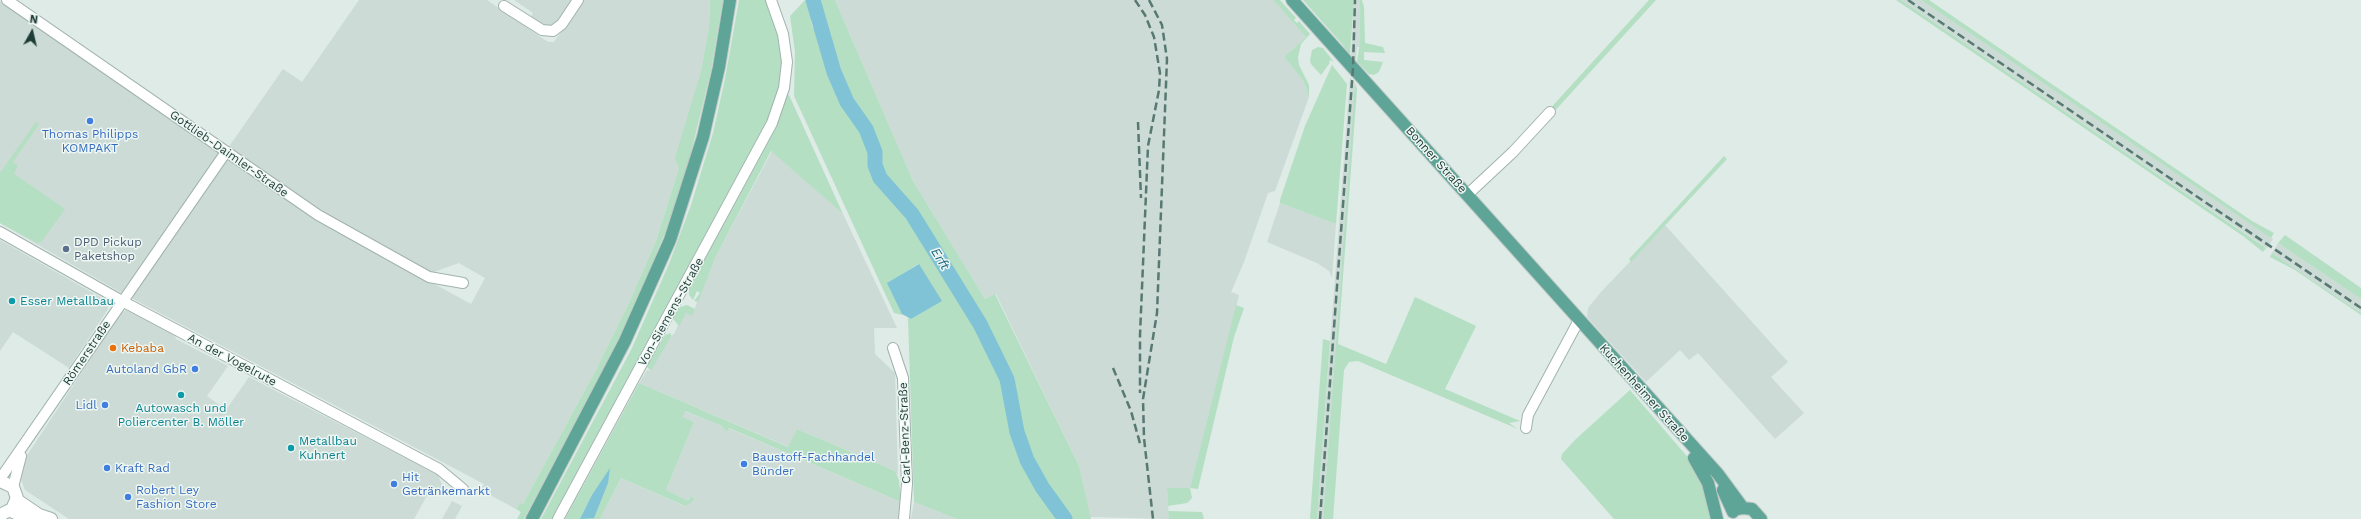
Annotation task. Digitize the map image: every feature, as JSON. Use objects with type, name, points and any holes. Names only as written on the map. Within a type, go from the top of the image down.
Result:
[{"type":"main road","points":[[532,519],[613,366],[650,289],[672,234],[694,166],[708,115],[722,50],[730,0]]},
{"type":"main road","name":"Bonner Straße","points":[[1292,0],[1578,320]]},
{"type":"main road","name":"Kuchenheimer Straße","points":[[1578,320],[1721,477],[1735,513]]},
{"type":"main road","points":[[1675,426],[1679,439],[1698,462],[1708,483],[1717,519]]},
{"type":"main road","points":[[1735,513],[1754,510],[1761,519]]},
{"type":"street","name":"Gottlieb-Daimler-Straße","points":[[7,0],[318,215],[429,277],[463,284]]},
{"type":"street","points":[[504,6],[542,30],[553,31],[562,24],[578,0]]},
{"type":"street","name":"Von-Siemens-Straße","points":[[558,519],[757,154],[780,102],[786,78],[786,51],[783,34],[772,0]]},
{"type":"street","points":[[1467,195],[1513,152],[1550,112]]},
{"type":"street","name":"Römerstraße","points":[[13,487],[17,467],[30,436],[226,152]]},
{"type":"street","name":"An der Vogelrute","points":[[0,232],[122,301],[439,469],[463,489]]},
{"type":"street","points":[[1526,428],[1528,415],[1578,320]]},
{"type":"street","name":"Carl-Benz-Straße","points":[[893,348],[903,378],[907,484],[904,519]]},
{"type":"street","name":"Römerstraße","points":[[0,480],[24,441],[30,436]]},
{"type":"street","points":[[0,480],[13,487],[17,500],[39,514],[51,519]]},
{"type":"street","points":[[17,500],[5,513],[29,519]]},
{"type":"shaded area","points":[[359,0],[487,0],[548,42],[554,42],[584,0],[710,0],[709,27],[701,71],[684,131],[679,168],[656,241],[629,303],[595,372],[523,504],[520,503],[516,509],[481,490],[484,484],[120,292],[0,223],[0,1],[312,217],[471,304],[485,278],[459,263],[431,273],[335,219],[228,148],[283,69],[302,82]]},
{"type":"shaded area","points":[[514,0],[573,0],[557,22],[550,26],[543,25],[531,17],[533,13]]},
{"type":"shaded area","points":[[835,0],[1273,0],[1306,37],[1284,57],[1303,80],[1309,97],[1275,191],[1268,193],[1244,262],[1231,292],[1239,295],[1190,488],[1167,488],[1169,519],[1090,517],[1079,466],[996,294],[985,299],[913,181]]},
{"type":"shaded area","points":[[1354,0],[1360,0],[1360,47],[1357,47],[1356,61],[1351,55]]},
{"type":"shaded area","points":[[1901,0],[1921,0],[2273,239],[2267,248]]},
{"type":"shaded area","points":[[1350,77],[1355,83],[1354,101],[1323,519],[1317,519]]},
{"type":"shaded area","points":[[772,151],[843,214],[897,328],[874,328],[875,354],[895,373],[898,476],[895,471],[797,429],[789,447],[639,383],[647,370],[651,371],[669,337],[674,334],[681,319],[686,313],[692,315],[715,258]]},
{"type":"shaded area","points":[[1280,203],[1336,224],[1332,278],[1329,271],[1317,263],[1267,242]]},
{"type":"shaded area","points":[[1665,225],[1788,362],[1771,377],[1804,413],[1775,439],[1698,353],[1689,360],[1680,350],[1646,382],[1587,317],[1588,308],[1601,292]]},
{"type":"shaded area","points":[[0,240],[107,301],[108,309],[69,368],[13,332],[0,351]]},
{"type":"shaded area","points":[[2278,243],[2361,299],[2361,313],[2272,253]]},
{"type":"shaded area","points":[[126,310],[175,335],[176,339],[228,366],[207,396],[226,410],[249,377],[438,475],[443,487],[429,492],[414,519],[69,519],[25,490],[20,477],[26,457],[120,314]]},
{"type":"shaded area","name":"Baustoff-Fachhandel Bünder","points":[[684,411],[722,426],[726,432],[728,428],[901,502],[899,519],[600,519],[621,478],[684,506],[695,499],[691,496],[688,501],[666,490],[694,422],[681,417]]},
{"type":"shaded area","points":[[452,501],[462,506],[455,519],[442,519]]},
{"type":"shaded area","points":[[914,502],[957,519],[911,519]]},
{"type":"green space","points":[[710,0],[723,0],[711,71],[688,165],[667,228],[634,308],[596,383],[524,519],[517,519],[521,512],[516,509],[520,503],[523,504],[595,372],[629,303],[656,241],[679,168],[675,158],[701,71],[709,27]]},
{"type":"green space","points":[[739,0],[767,0],[778,31],[782,69],[779,89],[766,127],[553,519],[541,519],[631,350],[669,264],[691,205],[713,133],[725,79]]},
{"type":"green space","points":[[805,0],[808,0],[812,26],[820,39],[832,80],[842,102],[862,131],[869,149],[875,176],[883,190],[895,201],[920,234],[974,322],[985,345],[1001,366],[1013,431],[1021,457],[1049,504],[1060,519],[957,519],[914,502],[908,318],[911,319],[941,301],[918,264],[888,283],[903,315],[894,313],[794,96],[795,52],[790,16]]},
{"type":"green space","points":[[817,0],[835,0],[913,181],[985,299],[995,294],[1079,466],[1091,519],[1070,519],[1036,475],[1025,452],[1019,424],[1014,376],[983,321],[938,252],[925,228],[882,172],[876,143],[869,126],[842,84]]},
{"type":"green space","points":[[1273,0],[1280,0],[1296,18],[1294,20],[1297,23],[1299,21],[1310,34],[1301,44],[1298,57],[1299,65],[1309,85],[1309,97],[1303,80],[1284,57],[1306,37]]},
{"type":"green space","points":[[1303,0],[1354,0],[1350,55],[1342,44]]},
{"type":"green space","points":[[1360,0],[1362,0],[1364,7],[1365,43],[1383,47],[1385,53],[1364,52],[1364,60],[1383,62],[1379,72],[1374,75],[1369,74],[1357,62],[1360,42]]},
{"type":"green space","points":[[1649,0],[1656,0],[1551,115],[1547,112]]},
{"type":"green space","points":[[1896,0],[1901,0],[2266,248],[2263,252],[2243,236]]},
{"type":"green space","points":[[1921,0],[1929,0],[2252,221],[2274,233],[2271,238]]},
{"type":"green space","points":[[1318,47],[1323,48],[1334,62],[1330,60],[1329,64],[1321,75],[1311,64],[1310,60],[1312,50]]},
{"type":"green space","points":[[1332,65],[1347,84],[1336,224],[1280,203],[1305,126]]},
{"type":"green space","points":[[1355,83],[1357,89],[1338,344],[1386,364],[1415,297],[1476,326],[1445,389],[1520,421],[1509,423],[1518,429],[1358,361],[1349,362],[1344,370],[1333,519],[1323,519]]},
{"type":"green space","points":[[787,95],[789,95],[843,214],[771,151],[715,258],[698,302],[694,301],[700,293],[697,291],[693,300],[689,295],[689,288],[766,146]]},
{"type":"green space","points":[[36,122],[39,124],[13,162],[18,166],[14,174],[65,209],[42,241],[37,243],[0,223],[0,173]]},
{"type":"green space","points":[[1724,156],[1727,159],[1631,262],[1629,259]]},
{"type":"green space","points":[[2285,235],[2361,288],[2361,299],[2278,243]]},
{"type":"green space","points":[[2272,253],[2361,313],[2361,315],[2295,270],[2270,257]]},
{"type":"green space","points":[[687,305],[695,309],[692,316],[686,313],[679,326],[673,319],[674,314],[680,307]]},
{"type":"green space","points":[[1236,305],[1244,308],[1234,337],[1198,489],[1190,488]]},
{"type":"green space","points":[[671,333],[671,336],[651,371],[647,367],[648,364],[665,335]]},
{"type":"green space","points":[[1323,339],[1330,341],[1317,519],[1310,519]]},
{"type":"green space","points":[[639,383],[788,447],[797,429],[895,471],[899,480],[901,502],[729,428],[726,432],[722,426],[685,411],[682,417],[694,422],[666,490],[688,501],[691,496],[695,499],[685,506],[621,478],[600,519],[565,519]]},
{"type":"green space","points":[[1630,390],[1691,461],[1704,483],[1713,519],[1614,519],[1561,459],[1562,454],[1576,439]]},
{"type":"green space","points":[[1167,488],[1190,488],[1192,498],[1187,503],[1168,506]]},
{"type":"green space","points":[[1168,511],[1202,512],[1204,519],[1169,519]]},
{"type":"water","points":[[919,264],[942,301],[911,319],[902,314],[887,283]]},
{"type":"water","points":[[610,468],[608,483],[594,518],[580,519],[592,495]]},
{"type":"waterway","name":"Erft","points":[[813,0],[834,72],[847,102],[866,129],[875,152],[875,165],[880,178],[912,214],[980,324],[1007,379],[1017,432],[1027,460],[1042,487],[1065,519]]},
{"type":"railway","points":[[1135,0],[1145,15],[1154,37],[1160,73],[1159,90],[1148,146],[1140,335],[1140,393]]},
{"type":"railway","points":[[1149,0],[1162,25],[1167,59],[1157,313],[1143,399],[1144,438],[1153,519]]},
{"type":"railway","points":[[1320,519],[1353,68],[1355,0]]},
{"type":"railway","points":[[1908,0],[2361,308]]},
{"type":"railway","points":[[1138,122],[1141,198]]},
{"type":"railway","points":[[1113,368],[1131,411],[1141,447]]},
{"type":"place","name":"Thomas Philipps KOMPAKT","points":[[90,121]]},
{"type":"place","name":"DPD Pickup Paketshop","points":[[66,249]]},
{"type":"place","name":"Esser Metallbau","points":[[12,301]]},
{"type":"place","name":"Kebaba","points":[[113,348]]},
{"type":"place","name":"Autoland GbR","points":[[195,369]]},
{"type":"place","name":"Autowasch und Poliercenter B. Möller","points":[[181,395]]},
{"type":"place","name":"Lidl","points":[[105,405]]},
{"type":"place","name":"Metallbau Kuhnert","points":[[291,448]]},
{"type":"place","name":"Baustoff-Fachhandel Bünder","points":[[744,464]]},
{"type":"place","name":"Kraft Rad","points":[[107,468]]},
{"type":"place","name":"Hit Getränkemarkt","points":[[394,484]]},
{"type":"place","name":"Robert Ley Fashion Store","points":[[128,497]]}]
